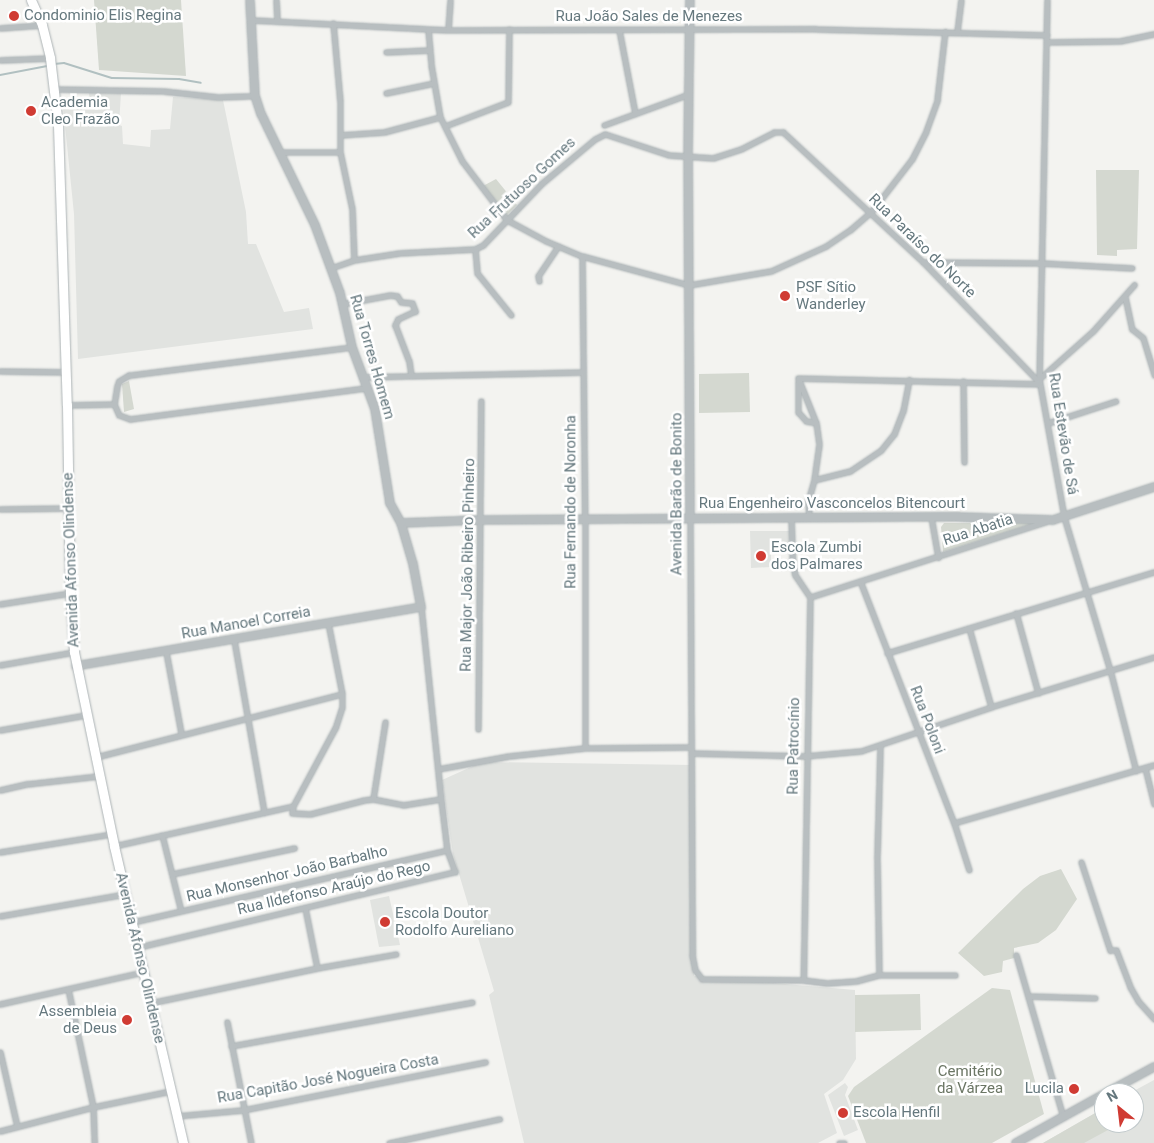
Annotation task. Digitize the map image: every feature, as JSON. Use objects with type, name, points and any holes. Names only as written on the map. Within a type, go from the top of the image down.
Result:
[{"type":"main road","name":"Avenida Afonso Olindense","points":[[30,0],[42,25],[51,62],[62,176],[68,405],[70,593],[74,652],[111,834],[139,947],[150,1003],[183,1143]]},
{"type":"street","name":"Rua Torres Homem","points":[[250,0],[255,96],[261,114],[315,225],[331,268],[352,347],[376,414],[390,503],[401,523],[413,564],[421,607],[440,791]]},
{"type":"street","points":[[276,0],[277,21]]},
{"type":"street","points":[[448,30],[450,0]]},
{"type":"street","name":"Avenida Barão de Bonito","points":[[690,0],[688,157],[692,955],[695,970],[702,979],[803,980]]},
{"type":"street","points":[[957,32],[961,0]]},
{"type":"street","name":"Rua Estevão de Sá","points":[[1047,0],[1039,381],[1064,517],[1110,670],[1136,771]]},
{"type":"street","name":"Rua João Sales de Menezes","points":[[252,20],[448,30],[690,31],[816,29],[1047,34]]},
{"type":"street","points":[[334,23],[340,101],[340,152],[352,209],[354,260]]},
{"type":"street","points":[[0,28],[42,25]]},
{"type":"street","points":[[428,29],[440,117],[462,161],[507,220],[582,256],[689,285],[771,271],[826,246],[850,230],[871,212],[912,158],[926,131],[937,100],[946,31]]},
{"type":"street","points":[[445,126],[508,102],[509,29]]},
{"type":"street","points":[[619,30],[635,113]]},
{"type":"street","points":[[1047,42],[1120,41],[1154,34]]},
{"type":"street","points":[[386,52],[430,50]]},
{"type":"street","points":[[0,60],[51,62]]},
{"type":"street","points":[[386,93],[434,83]]},
{"type":"street","points":[[55,90],[163,91],[218,97],[255,96]]},
{"type":"street","points":[[604,125],[689,94]]},
{"type":"street","points":[[340,135],[384,132],[440,117]]},
{"type":"street","name":"Rua Paraíso do Norte","points":[[688,157],[713,158],[726,156],[770,134],[784,132],[923,262],[1039,381]]},
{"type":"street","name":"Rua Frutuoso Gomes","points":[[331,268],[354,260],[398,254],[475,249],[483,245],[568,161],[595,139],[608,134],[668,155],[688,157]]},
{"type":"street","points":[[281,152],[340,152]]},
{"type":"street","points":[[539,281],[538,276],[558,246]]},
{"type":"street","points":[[475,249],[477,273],[511,315]]},
{"type":"street","name":"Rua Fernando de Noronha","points":[[582,256],[585,748]]},
{"type":"street","points":[[923,262],[1041,263],[1132,268]]},
{"type":"street","points":[[798,380],[1039,381],[1093,331],[1134,285]]},
{"type":"street","points":[[342,304],[390,294],[398,296],[401,302],[412,303],[415,311],[398,319],[395,325],[410,361],[411,376]]},
{"type":"street","points":[[1125,297],[1132,329],[1143,338],[1154,375]]},
{"type":"street","points":[[352,347],[129,376],[120,381],[114,404],[119,415],[130,419],[366,388]]},
{"type":"street","points":[[0,372],[66,372]]},
{"type":"street","points":[[363,377],[582,372]]},
{"type":"street","points":[[798,380],[816,422],[819,444],[814,480],[808,501],[809,518]]},
{"type":"street","points":[[798,380],[798,412],[806,421],[816,422]]},
{"type":"street","points":[[814,480],[850,471],[881,450],[894,434],[903,411],[909,380]]},
{"type":"street","points":[[963,382],[964,462]]},
{"type":"street","name":"Rua Major João Ribeiro Pinheiro","points":[[478,729],[481,401]]},
{"type":"street","points":[[1048,423],[1116,401]]},
{"type":"street","points":[[68,405],[114,404]]},
{"type":"street","name":"Rua Abatia","points":[[810,597],[1154,487]]},
{"type":"street","points":[[0,509],[68,508]]},
{"type":"street","points":[[931,517],[938,557]]},
{"type":"street","name":"Rua Engenheiro Vasconcelos Bitencourt","points":[[401,523],[481,520],[585,521],[690,518],[931,517],[1053,520]]},
{"type":"street","points":[[791,519],[792,565],[800,585],[810,597]]},
{"type":"street","points":[[887,653],[1154,572]]},
{"type":"street","name":"Rua Poloni","points":[[860,581],[954,823],[969,870]]},
{"type":"street","points":[[0,604],[70,593]]},
{"type":"street","name":"Rua Patrocínio","points":[[803,980],[810,597]]},
{"type":"street","name":"Rua Manoel Correia","points":[[76,666],[421,607]]},
{"type":"street","points":[[1016,613],[1038,692]]},
{"type":"street","points":[[328,623],[342,694],[340,716],[293,806],[292,813],[301,815],[352,802],[373,800],[403,805],[441,798]]},
{"type":"street","points":[[969,628],[991,707]]},
{"type":"street","points":[[234,640],[249,717],[264,812]]},
{"type":"street","points":[[0,665],[74,652]]},
{"type":"street","points":[[166,652],[181,733]]},
{"type":"street","points":[[438,769],[509,756],[585,748],[691,750],[806,756],[841,755],[880,746],[917,731],[1154,657]]},
{"type":"street","points":[[95,757],[181,733],[342,694]]},
{"type":"street","points":[[0,730],[86,714]]},
{"type":"street","points":[[373,800],[385,722]]},
{"type":"street","points":[[878,975],[880,746]]},
{"type":"street","points":[[954,823],[1154,765]]},
{"type":"street","points":[[1145,768],[1154,804]]},
{"type":"street","points":[[0,790],[27,784],[100,776]]},
{"type":"street","name":"Rua Ildefonso Araújo do Rego","points":[[139,947],[455,872],[448,850],[440,791]]},
{"type":"street","points":[[114,846],[293,806]]},
{"type":"street","points":[[0,852],[111,834]]},
{"type":"street","points":[[162,835],[181,911]]},
{"type":"street","points":[[172,874],[294,848]]},
{"type":"street","name":"Rua Monsenhor João Barbalho","points":[[132,922],[448,850]]},
{"type":"street","points":[[1080,862],[1110,950],[1116,950],[1130,987],[1154,1019]]},
{"type":"street","points":[[0,916],[125,894]]},
{"type":"street","points":[[305,908],[317,968]]},
{"type":"street","points":[[150,1003],[317,968],[396,954]]},
{"type":"street","points":[[1016,955],[1063,1117]]},
{"type":"street","points":[[0,1004],[144,971]]},
{"type":"street","points":[[803,980],[840,983],[878,975],[954,975]]},
{"type":"street","points":[[68,989],[93,1107],[94,1143]]},
{"type":"street","points":[[1028,996],[1095,998]]},
{"type":"street","points":[[231,1046],[472,1002]]},
{"type":"street","points":[[227,1022],[242,1110],[250,1143]]},
{"type":"street","points":[[0,1052],[17,1126]]},
{"type":"street","name":"Rua Capitão José Nogueira Costa","points":[[176,1116],[242,1110],[485,1062]]},
{"type":"street","points":[[1125,1083],[1154,1067]]},
{"type":"street","points":[[0,1131],[93,1107],[170,1091]]},
{"type":"street","points":[[1016,1143],[1094,1100]]},
{"type":"street","points":[[389,1143],[499,1119]]},
{"type":"shaded area","points":[[89,93],[121,93],[119,125],[122,126],[123,144],[150,147],[151,130],[170,129],[173,97],[223,100],[246,212],[248,244],[256,244],[284,312],[309,308],[313,329],[78,359],[74,214],[63,106],[90,107]]},
{"type":"shaded area","name":"Escola Zumbi dos Palmares","points":[[750,531],[790,531],[789,545],[771,545],[771,567],[751,568]]},
{"type":"shaded area","points":[[482,762],[693,765],[694,976],[855,990],[856,1059],[843,1080],[824,1094],[837,1133],[818,1143],[524,1143],[489,995],[494,991],[453,854],[442,780]]},
{"type":"shaded area","name":"Escola Doutor Rodolfo Aureliano","points":[[389,896],[400,945],[379,947],[370,900]]},
{"type":"shaded area","points":[[1154,1080],[1154,1143],[1043,1143],[1094,1114],[1094,1133],[1144,1133],[1144,1085]]},
{"type":"shaded area","name":"Escola Henfil","points":[[845,1083],[848,1087],[845,1095],[858,1130],[844,1136],[828,1095]]},
{"type":"green space","points":[[94,0],[181,0],[186,76],[99,70]]},
{"type":"green space","points":[[1096,170],[1139,170],[1137,249],[1117,250],[1117,256],[1097,255]]},
{"type":"green space","points":[[496,179],[517,205],[507,215],[483,186]]},
{"type":"green space","points":[[749,373],[750,412],[699,413],[699,374]]},
{"type":"green space","points":[[129,381],[134,409],[124,412],[122,384]]},
{"type":"green space","points":[[944,523],[1032,524],[943,552],[941,527]]},
{"type":"green space","points":[[1061,869],[1077,899],[1056,930],[1038,943],[1014,948],[1014,958],[1003,961],[1002,972],[984,976],[958,953],[1023,889],[1040,876]]},
{"type":"green space","name":"Cemitério da Várzea","points":[[992,988],[1010,990],[1044,1114],[992,1143],[866,1143],[848,1096],[854,1087]]},
{"type":"green space","points":[[920,994],[921,1030],[855,1032],[855,995]]},
{"type":"green space","points":[[1094,1114],[1094,1133],[1102,1133],[1084,1143],[1043,1143]]},
{"type":"waterway","points":[[54,64],[64,63],[112,78],[179,79],[201,83]]},
{"type":"waterway","points":[[0,75],[47,66]]},
{"type":"place","name":"Condominio Elis Regina","points":[[14,16]]},
{"type":"place","name":"Academia Cleo Frazão","points":[[31,111]]},
{"type":"place","name":"PSF Sítio Wanderley","points":[[785,296]]},
{"type":"place","name":"Escola Zumbi dos Palmares","points":[[761,556]]},
{"type":"place","name":"Escola Doutor Rodolfo Aureliano","points":[[385,922]]},
{"type":"place","name":"Assembleia de Deus","points":[[127,1020]]},
{"type":"place","name":"Lucila","points":[[1074,1089]]},
{"type":"place","name":"Escola Henfil","points":[[843,1113]]}]
